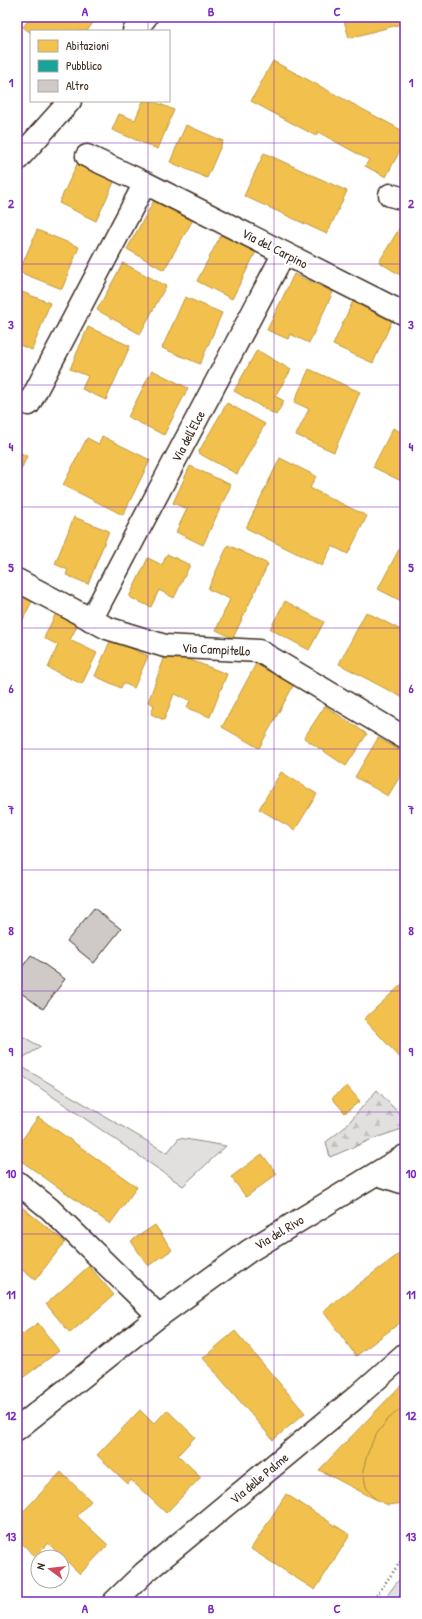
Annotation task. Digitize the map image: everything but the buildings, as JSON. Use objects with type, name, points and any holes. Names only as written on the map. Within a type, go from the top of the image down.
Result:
[{"type":"street","points":[[135,30],[146,17]]},
{"type":"street","points":[[17,160],[69,102]]},
{"type":"street","name":"Via del Carpino","points":[[87,156],[145,183],[405,314]]},
{"type":"street","points":[[29,404],[145,183]]},
{"type":"street","name":"Via dell'Elce","points":[[91,620],[284,253]]},
{"type":"street","name":"Via Campitello","points":[[17,580],[107,628],[165,646],[259,651],[405,738]]},
{"type":"street","name":"Via del Rivo","points":[[17,1429],[159,1316],[249,1251],[405,1156]]},
{"type":"street","points":[[377,1174],[405,1183]]},
{"type":"street","points":[[17,1182],[50,1209],[159,1316]]},
{"type":"street","name":"Via delle Palme","points":[[114,1602],[144,1573],[405,1354]]},
{"type":"path","points":[[372,1602],[405,1555]]},
{"type":"green space","points":[[17,1033],[41,1047],[17,1061]]},
{"type":"green space","points":[[17,1064],[167,1153],[179,1138],[226,1146],[183,1186],[17,1072]]},
{"type":"green space","points":[[377,1090],[405,1120],[405,1128],[375,1138],[330,1157],[326,1142],[344,1128]]},
{"type":"green space","points":[[405,1572],[405,1602],[382,1602]]}]
